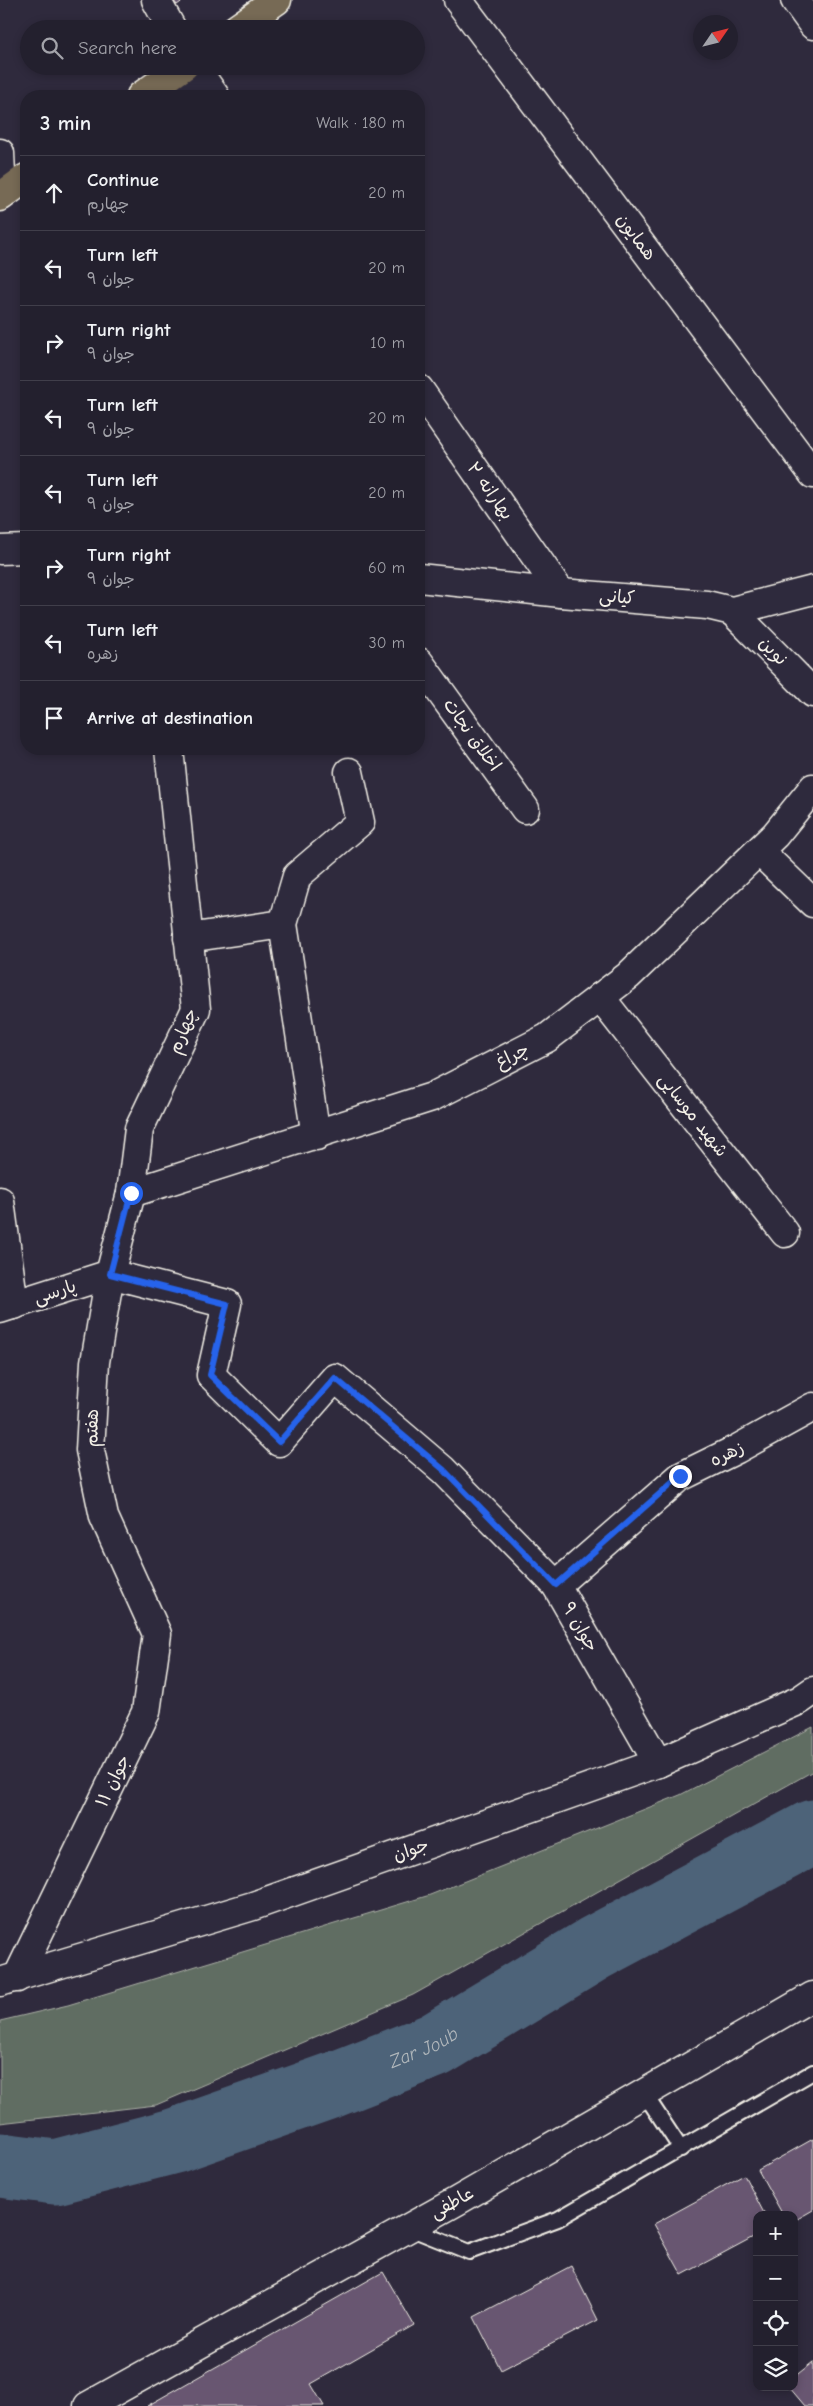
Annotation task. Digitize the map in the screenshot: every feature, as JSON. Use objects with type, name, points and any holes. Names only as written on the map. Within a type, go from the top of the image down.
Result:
[{"type":"main road","points":[[249,20],[277,0]]},
{"type":"main road","points":[[150,90],[171,75]]},
{"type":"main road","points":[[1,196],[20,182]]},
{"type":"street","points":[[156,0],[167,20]]},
{"type":"street","name":"همایون","points":[[458,0],[813,474]]},
{"type":"street","points":[[795,0],[813,25]]},
{"type":"street","points":[[187,90],[189,75]]},
{"type":"street","points":[[200,75],[211,90]]},
{"type":"street","points":[[0,153],[1,196]]},
{"type":"street","name":"بهارانه ۲","points":[[425,398],[561,593]]},
{"type":"street","points":[[0,550],[20,549]]},
{"type":"street","name":"کیانی","points":[[425,579],[561,593],[707,604],[732,611]]},
{"type":"street","points":[[732,611],[813,590]]},
{"type":"street","name":"نوین","points":[[732,611],[813,693]]},
{"type":"street","name":"اخلاق نجات","points":[[425,670],[525,809]]},
{"type":"street","name":"چهارم","points":[[110,1274],[131,1193],[139,1128],[196,1009],[170,755]]},
{"type":"street","points":[[316,1136],[282,924],[296,876],[360,822],[349,772]]},
{"type":"street","name":"چراغ","points":[[131,1193],[432,1098],[547,1038],[628,976],[775,835],[813,788]]},
{"type":"street","points":[[759,851],[813,903]]},
{"type":"street","points":[[188,938],[282,924]]},
{"type":"street","name":"شهید موسایی","points":[[600,997],[785,1233]]},
{"type":"street","points":[[0,1201],[7,1307]]},
{"type":"street","name":"پارسی","points":[[7,1307],[110,1274]]},
{"type":"street","name":"هفتم","points":[[110,1274],[95,1362],[90,1450],[104,1517],[132,1575]]},
{"type":"street","name":"جوان ۹","points":[[110,1274],[227,1304],[210,1375],[279,1442],[335,1378],[444,1470],[556,1585],[658,1763]]},
{"type":"street","name":"زهره","points":[[556,1585],[680,1476],[737,1450],[813,1407]]},
{"type":"street","name":"جوان ۱۱","points":[[8,1980],[146,1712],[157,1634],[132,1575]]},
{"type":"street","name":"جوان","points":[[8,1980],[253,1906],[658,1763],[800,1700],[813,1691]]},
{"type":"street","name":"عاطفی","points":[[88,2406],[408,2228],[813,1996]]},
{"type":"lane","points":[[408,2228],[469,2252],[558,2220],[813,2072]]},
{"type":"lane","points":[[644,2093],[681,2149]]},
{"type":"green space","points":[[813,1727],[813,1771],[413,1995],[156,2105],[0,2123],[0,2021],[68,2005],[430,1895],[680,1795]]},
{"type":"building","points":[[173,0],[184,0],[177,5]]},
{"type":"building","points":[[813,2139],[813,2210],[798,2219],[798,2211],[781,2211],[758,2170]]},
{"type":"building","points":[[744,2175],[763,2211],[753,2211],[753,2237],[682,2275],[654,2224]]},
{"type":"building","points":[[571,2266],[598,2320],[501,2370],[474,2317]]},
{"type":"building","points":[[383,2272],[414,2325],[311,2384],[324,2406],[147,2406]]},
{"type":"building","points":[[813,2362],[813,2406],[805,2406],[792,2391],[798,2391],[798,2374]]},
{"type":"waterway","name":"Zar Joub","points":[[0,2165],[55,2172],[174,2141],[333,2085],[435,2045],[595,1948],[813,1832]]},
{"type":"route","points":[[131,1193],[110,1274],[227,1304],[210,1375],[279,1442],[335,1378],[444,1470],[556,1585],[680,1476]]}]
